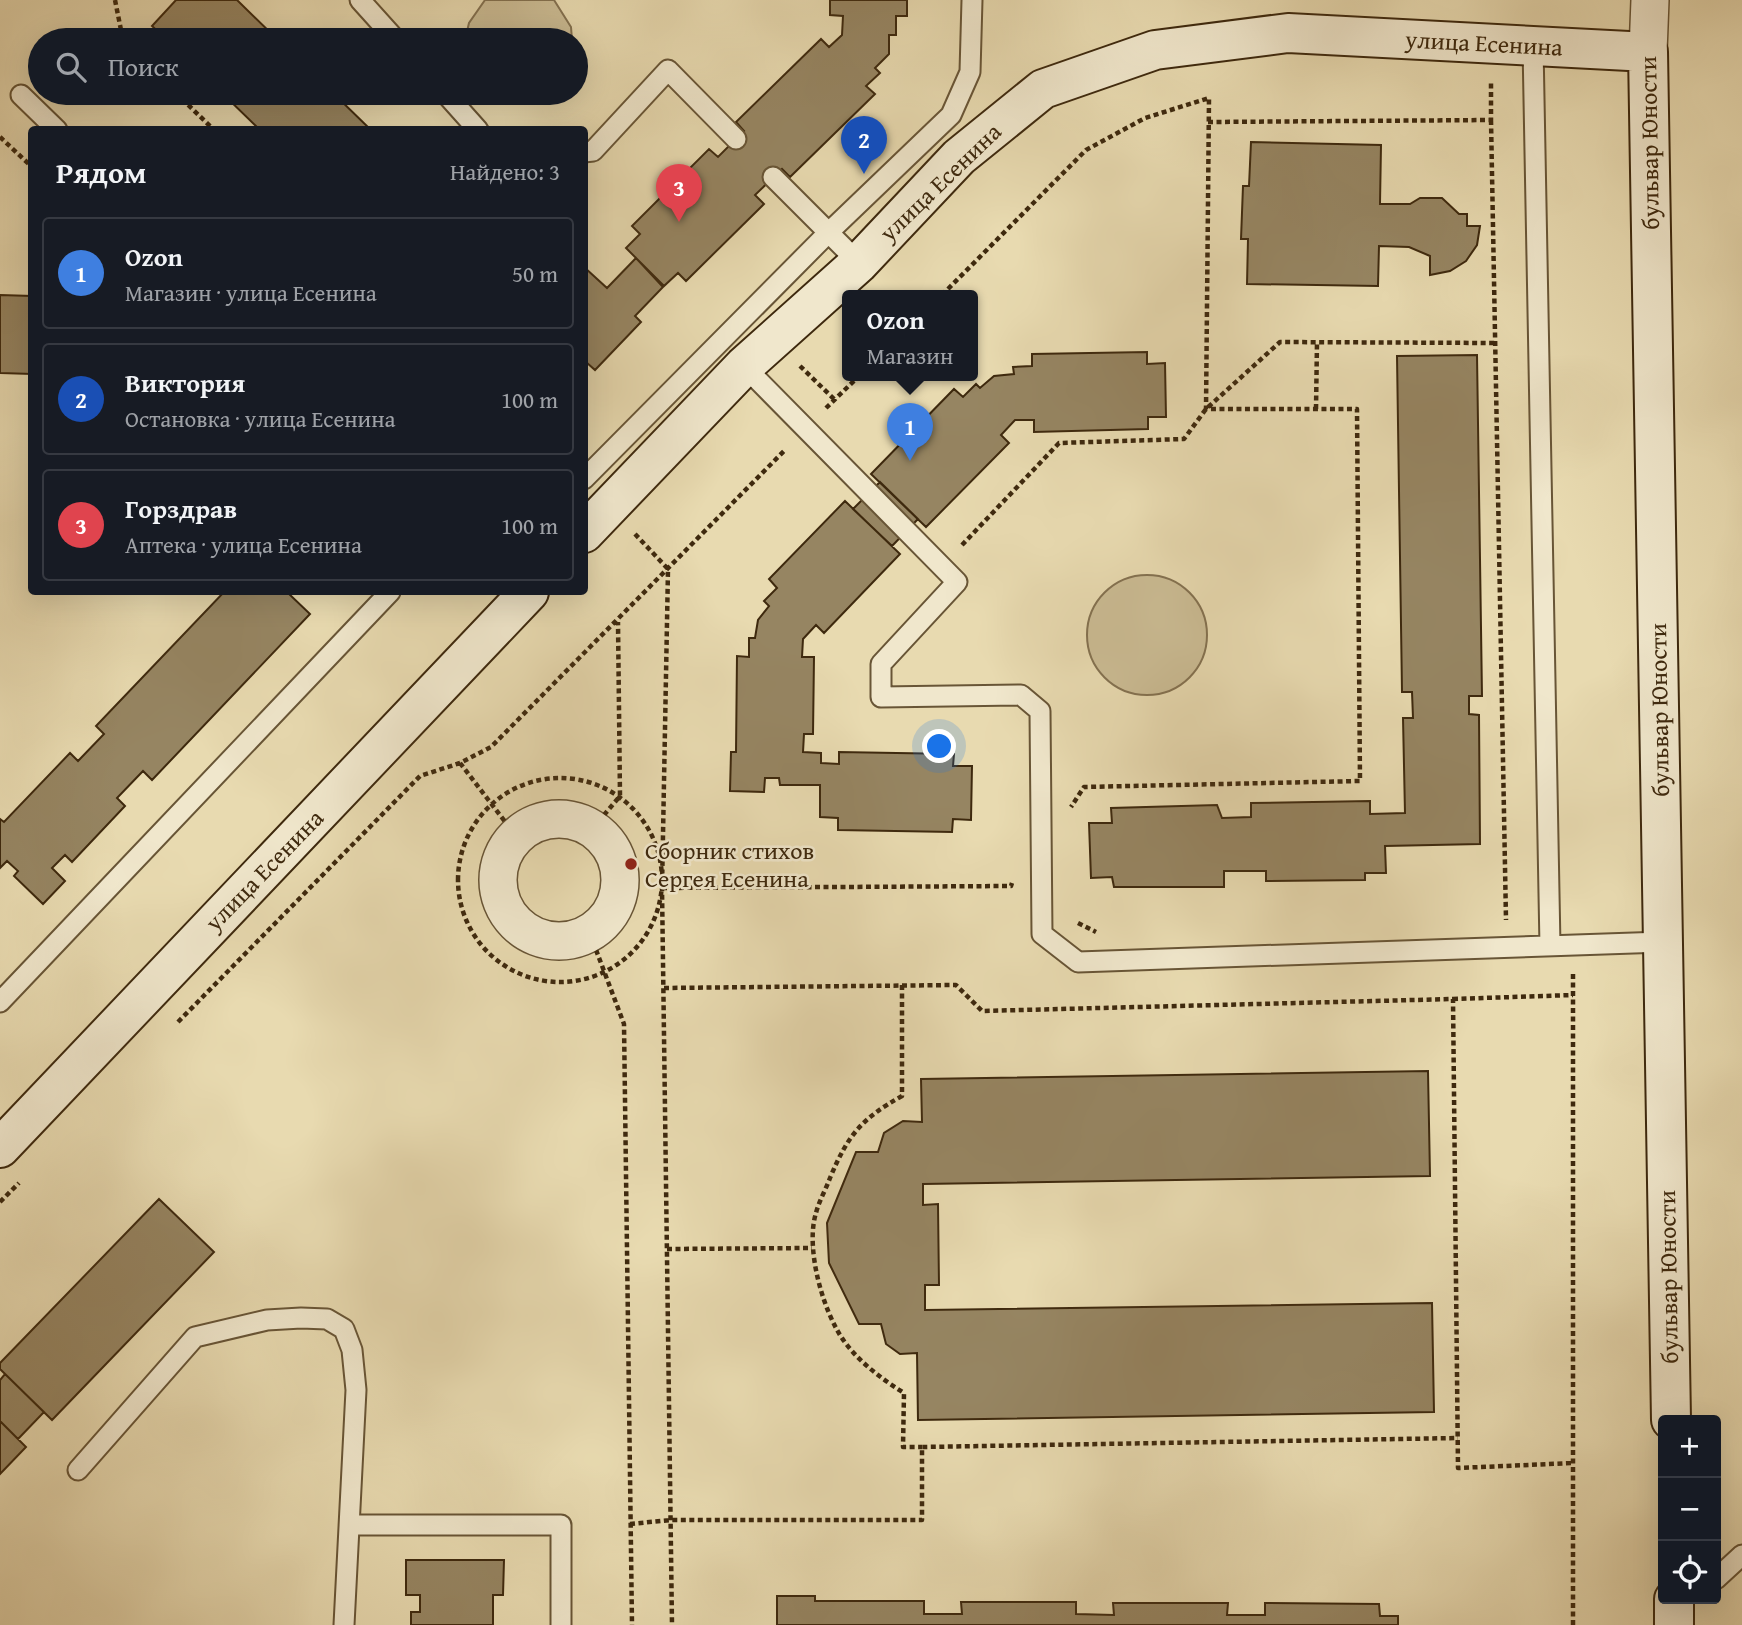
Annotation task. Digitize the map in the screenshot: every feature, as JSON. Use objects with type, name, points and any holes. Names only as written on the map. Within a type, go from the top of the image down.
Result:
[{"type":"street","name":"бульвар Юности","points":[[1650,0],[1648,52],[1671,1415]]},
{"type":"street","name":"улица Есенина","points":[[597,520],[744,366],[859,263],[959,157],[1043,89],[1155,50],[1288,33],[1648,52]]},
{"type":"street","name":"улица Есенина","points":[[0,1147],[526,595]]},
{"type":"street","points":[[553,818],[574,820],[593,828],[613,852],[621,882],[617,902],[606,920],[590,934],[572,941],[552,942],[533,936],[510,917],[498,891],[498,871],[504,852],[516,836],[533,824],[553,818]]},
{"type":"lane","points":[[360,0],[386,28]]},
{"type":"lane","points":[[588,475],[829,232],[951,115],[970,72],[972,0]]},
{"type":"lane","points":[[1533,46],[1550,946]]},
{"type":"lane","points":[[588,152],[593,151],[668,70],[736,139]]},
{"type":"lane","points":[[21,95],[28,102]]},
{"type":"lane","points":[[31,105],[53,126]]},
{"type":"lane","points":[[455,105],[474,126]]},
{"type":"lane","points":[[774,177],[859,263]]},
{"type":"lane","points":[[744,366],[957,582],[881,664],[881,698],[1021,695],[1040,710],[1042,934],[1078,962],[1663,942]]},
{"type":"lane","points":[[0,1002],[387,595]]},
{"type":"lane","points":[[78,1470],[195,1337],[267,1320],[327,1319],[344,1329],[352,1350],[356,1390],[344,1625]]},
{"type":"lane","points":[[350,1525],[561,1525],[561,1625]]},
{"type":"lane","points":[[1721,1574],[1742,1555]]},
{"type":"path","points":[[115,0],[121,28]]},
{"type":"path","points":[[1492,44],[1491,120],[1506,924]]},
{"type":"path","points":[[947,290],[1086,150],[1145,118],[1209,98],[1206,409]]},
{"type":"path","points":[[188,105],[210,126]]},
{"type":"path","points":[[1208,122],[1491,120]]},
{"type":"path","points":[[0,136],[28,163]]},
{"type":"path","points":[[942,566],[1059,443],[1184,439],[1206,409],[1280,342],[1495,343]]},
{"type":"path","points":[[1316,408],[1317,342]]},
{"type":"path","points":[[176,1024],[421,775],[460,763],[491,747],[854,381]]},
{"type":"path","points":[[1067,813],[1084,786],[1360,781],[1357,409],[1206,409]]},
{"type":"path","points":[[597,520],[668,569]]},
{"type":"path","points":[[668,569],[662,888],[673,1625]]},
{"type":"path","points":[[593,828],[620,796],[618,621]]},
{"type":"path","points":[[460,763],[489,805],[516,836]]},
{"type":"path","points":[[553,778],[588,781],[620,796],[644,821],[659,853],[662,888],[653,923],[634,952],[606,973],[575,983],[542,982],[512,972],[486,952],[467,925],[458,894],[458,862],[469,831],[489,805],[519,786],[553,778]]},
{"type":"path","points":[[662,888],[1011,886],[1016,876]]},
{"type":"path","points":[[1068,917],[1100,934]]},
{"type":"path","points":[[590,934],[624,1024],[632,1625]]},
{"type":"path","points":[[1572,946],[1573,1625]]},
{"type":"path","points":[[902,985],[902,1096],[871,1113],[844,1147],[815,1215],[812,1248],[815,1275],[842,1340],[874,1374],[904,1393],[903,1447],[1458,1438]]},
{"type":"path","points":[[664,988],[956,985],[982,1011],[1573,995]]},
{"type":"path","points":[[1453,999],[1458,1468],[1573,1463]]},
{"type":"path","points":[[0,1202],[20,1182]]},
{"type":"path","points":[[667,1249],[812,1248]]},
{"type":"path","points":[[630,1524],[671,1520],[922,1520],[922,1447]]},
{"type":"shaded area","points":[[485,0],[554,0],[571,28],[468,28]]},
{"type":"shaded area","points":[[1147,575],[1170,580],[1189,593],[1202,612],[1207,635],[1202,658],[1189,677],[1170,690],[1147,695],[1124,690],[1105,677],[1092,658],[1087,635],[1092,612],[1105,593],[1124,580]]},
{"type":"building","points":[[176,0],[237,0],[266,28],[154,28],[152,26]]},
{"type":"building","points":[[830,0],[907,0],[907,16],[896,16],[896,35],[889,35],[889,54],[875,68],[880,73],[866,86],[875,94],[790,177],[782,169],[755,195],[764,204],[686,281],[678,273],[664,286],[626,248],[640,234],[632,226],[709,149],[718,157],[744,131],[736,122],[821,39],[829,47],[842,35],[843,16],[830,15]]},
{"type":"building","points":[[234,105],[345,105],[367,126],[256,126]]},
{"type":"building","points":[[1251,142],[1381,145],[1380,204],[1410,204],[1420,198],[1442,198],[1459,214],[1467,214],[1467,226],[1480,226],[1477,245],[1466,261],[1450,271],[1430,275],[1430,256],[1409,247],[1379,246],[1378,286],[1247,284],[1248,239],[1241,239],[1243,186],[1249,186]]},
{"type":"building","points":[[636,258],[663,287],[635,316],[641,322],[595,370],[588,364],[588,271],[607,288]]},
{"type":"building","points":[[0,295],[28,296],[28,374],[0,373]]},
{"type":"building","points":[[1147,352],[1147,364],[1165,363],[1166,417],[1148,417],[1148,429],[1034,432],[1034,420],[1015,420],[1001,435],[1009,443],[926,527],[871,474],[954,389],[963,397],[976,384],[980,388],[994,376],[1014,374],[1013,367],[1032,366],[1032,354]]},
{"type":"building","points":[[1477,355],[1482,696],[1469,696],[1469,714],[1479,715],[1480,844],[1385,846],[1386,873],[1365,873],[1365,880],[1266,881],[1266,871],[1224,871],[1224,887],[1114,887],[1112,877],[1091,878],[1089,823],[1112,823],[1111,808],[1217,805],[1222,818],[1251,817],[1251,803],[1370,801],[1370,814],[1405,813],[1403,718],[1413,718],[1412,692],[1402,692],[1397,356]]},
{"type":"building","points":[[880,482],[918,519],[892,546],[853,509]]},
{"type":"building","points":[[845,501],[900,554],[824,633],[816,625],[803,639],[802,657],[814,657],[813,734],[804,734],[803,752],[821,753],[821,763],[839,764],[839,752],[954,754],[953,766],[972,766],[971,820],[953,819],[952,832],[838,830],[838,818],[820,817],[820,785],[780,785],[779,778],[765,778],[764,792],[730,791],[731,752],[736,752],[737,656],[749,657],[749,638],[755,638],[758,620],[769,606],[764,601],[777,588],[769,579]]},
{"type":"building","points":[[221,595],[290,595],[310,614],[152,780],[143,771],[117,798],[125,806],[72,862],[65,855],[52,868],[65,881],[43,904],[14,876],[18,871],[7,861],[0,868],[0,819],[4,822],[70,753],[78,761],[104,734],[96,726]]},
{"type":"building","points":[[1428,1071],[1430,1176],[923,1184],[923,1205],[938,1204],[939,1285],[925,1285],[925,1310],[1432,1303],[1434,1412],[918,1420],[917,1353],[900,1354],[886,1344],[881,1324],[859,1324],[829,1263],[827,1223],[856,1152],[878,1152],[884,1133],[903,1121],[922,1122],[921,1079]]},
{"type":"building","points":[[159,1199],[214,1252],[52,1420],[0,1369],[0,1363]]},
{"type":"building","points":[[5,1374],[44,1412],[18,1439],[0,1421],[0,1380]]},
{"type":"building","points":[[0,1421],[26,1447],[0,1474]]},
{"type":"building","points":[[406,1560],[504,1560],[503,1595],[493,1595],[493,1625],[411,1625],[411,1612],[420,1612],[420,1595],[406,1595]]},
{"type":"building","points":[[777,1596],[815,1596],[815,1601],[924,1601],[924,1614],[962,1614],[961,1602],[1076,1602],[1076,1614],[1114,1615],[1113,1603],[1228,1603],[1227,1615],[1265,1615],[1265,1603],[1379,1604],[1380,1616],[1398,1616],[1398,1625],[777,1625]]},
{"type":"place","name":"Виктория","points":[[864,174]]},
{"type":"place","name":"Горздрав","points":[[679,222]]},
{"type":"place","name":"Ozon","points":[[910,461]]},
{"type":"place","name":"Сборник стихов Сергея Есенина","points":[[631,864]]}]
